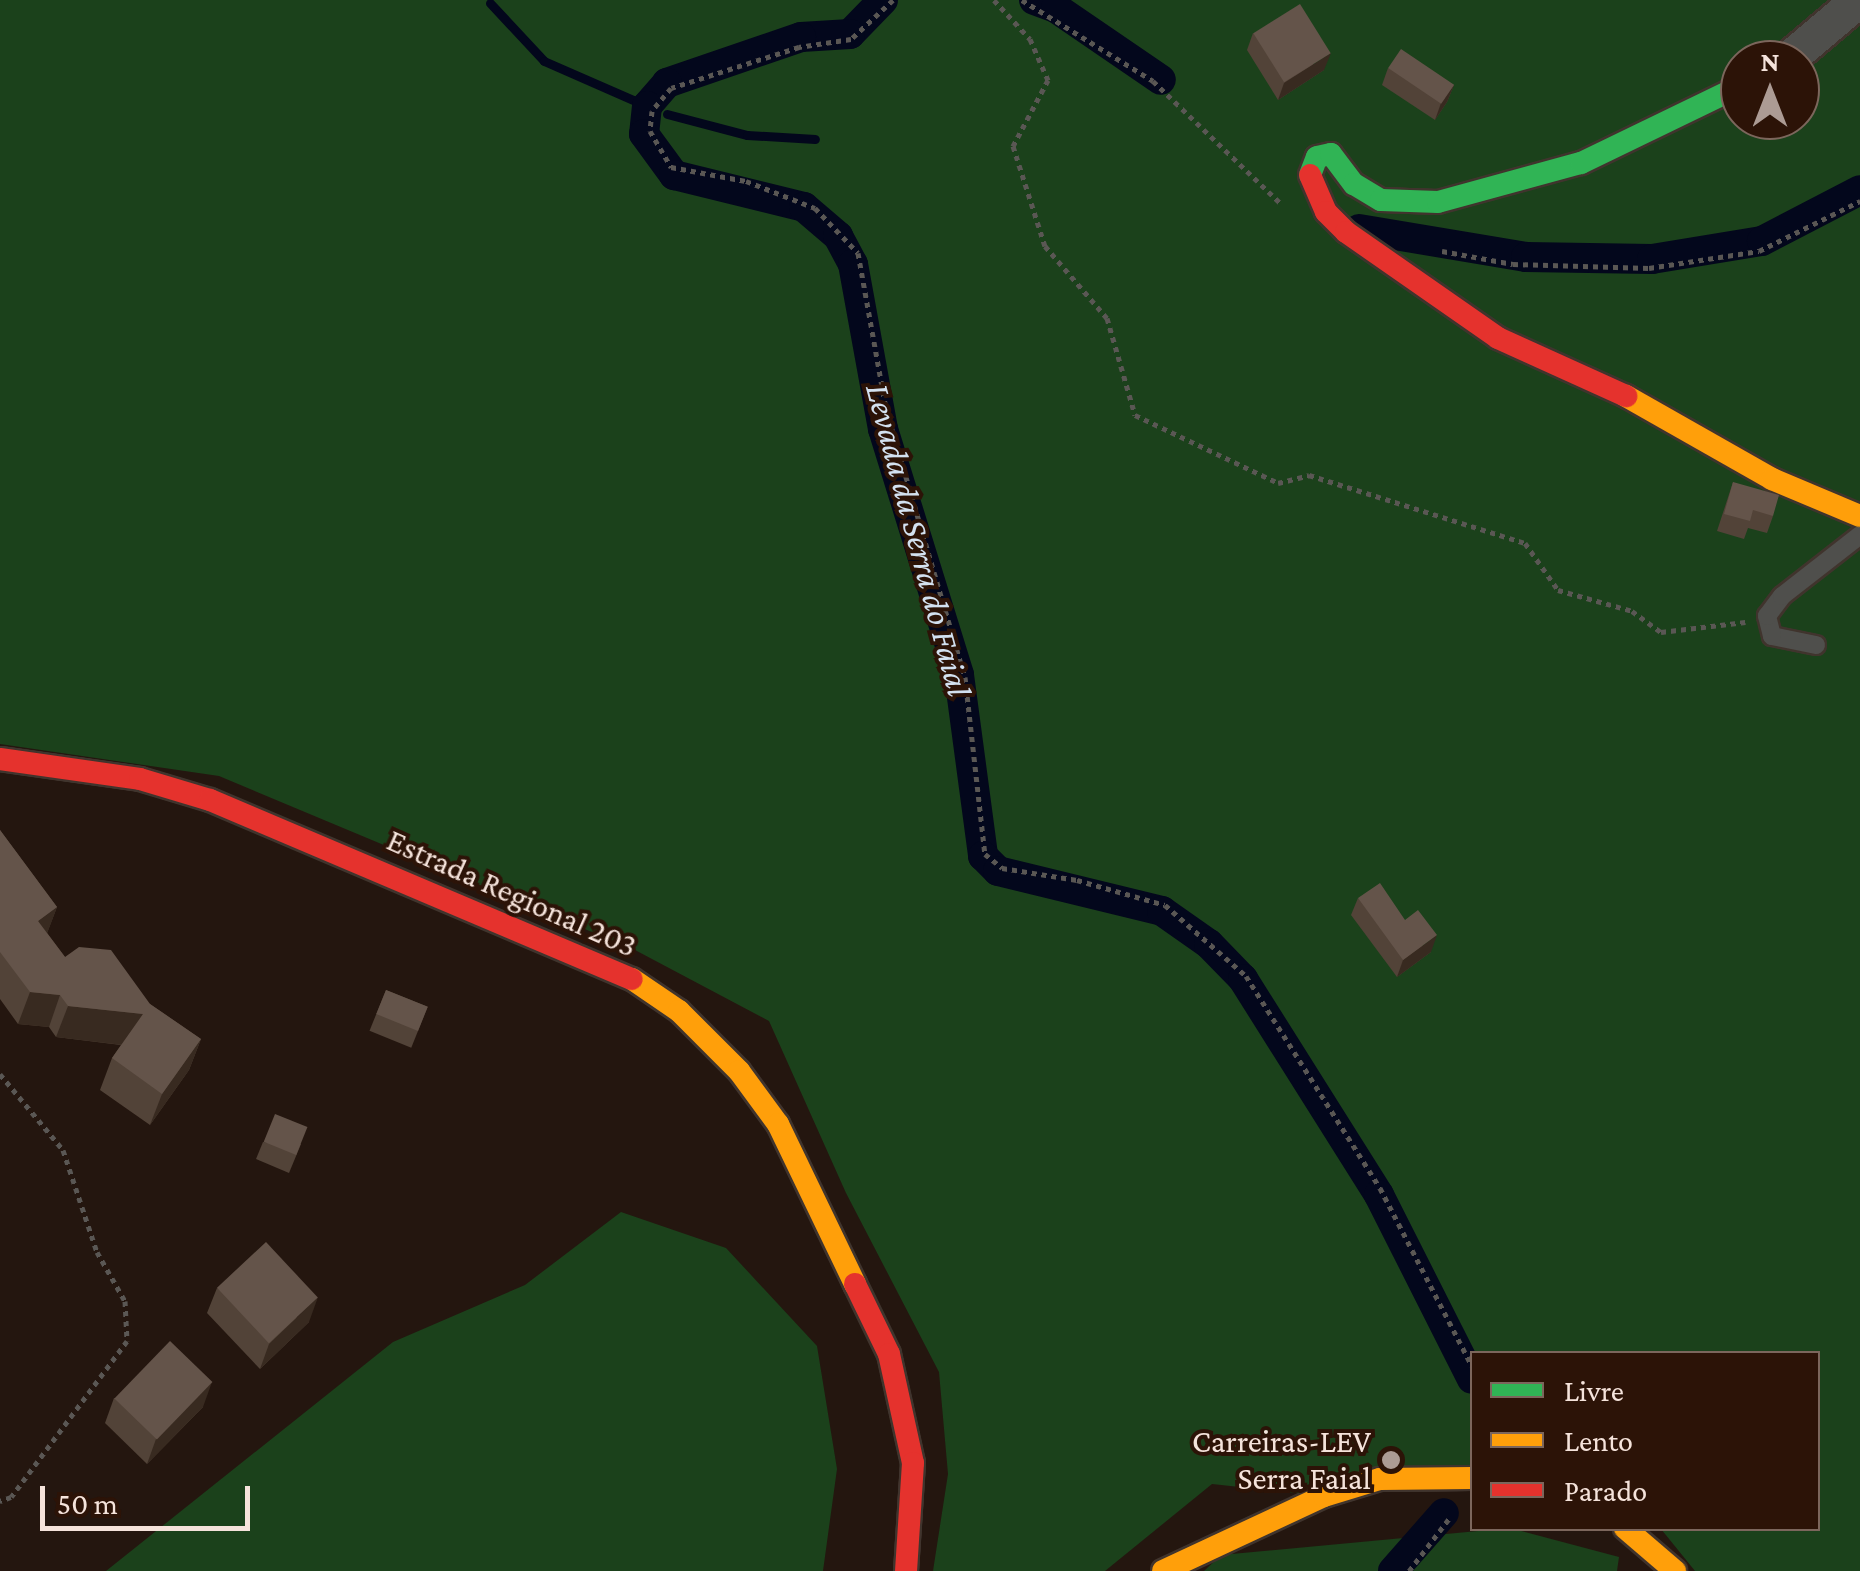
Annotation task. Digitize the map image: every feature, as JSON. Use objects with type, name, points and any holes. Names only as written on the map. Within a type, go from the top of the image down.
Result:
[{"type":"main road","points":[[1720,96],[1582,163],[1438,202],[1380,200],[1354,184],[1331,154],[1316,157],[1310,173],[1326,212],[1346,232],[1498,338],[1616,388],[1772,479],[1860,516]]},
{"type":"main road","name":"Estrada Regional 203","points":[[0,759],[140,779],[210,800],[622,972],[680,1011],[740,1071],[778,1124],[889,1354],[914,1462],[906,1571]]},
{"type":"main road","points":[[1163,1571],[1324,1496],[1380,1479],[1470,1478]]},
{"type":"main road","points":[[1628,1531],[1675,1571]]},
{"type":"street","points":[[1811,40],[1858,0]]},
{"type":"lane","points":[[1816,645],[1772,636],[1767,616],[1782,596],[1860,534]]},
{"type":"path","points":[[894,0],[850,39],[799,47],[672,88],[652,111],[650,132],[672,167],[746,181],[816,208],[858,253],[886,409],[965,677],[985,854],[1002,868],[1165,905],[1246,976],[1380,1188],[1470,1362]]},
{"type":"path","points":[[994,0],[1030,39],[1048,80],[1014,146],[1045,246],[1108,318],[1135,415],[1278,484],[1310,476],[1524,543],[1558,590],[1632,610],[1661,632],[1724,627],[1767,616]]},
{"type":"path","points":[[0,1074],[63,1150],[97,1252],[125,1301],[127,1342],[11,1497],[0,1501]]},
{"type":"path","points":[[1409,1571],[1459,1503]]},
{"type":"green space","points":[[0,0],[1860,0],[1860,1571],[1695,1571],[1663,1531],[1820,1531],[1820,1351],[1470,1351],[1470,1475],[1324,1496],[1212,1484],[1105,1571],[933,1571],[948,1474],[939,1372],[846,1193],[769,1021],[635,950],[219,776],[0,744]]},
{"type":"green space","points":[[621,1212],[726,1248],[817,1346],[837,1469],[823,1571],[106,1571],[393,1342],[525,1285]]},
{"type":"green space","points":[[1478,1531],[1521,1531],[1619,1557],[1617,1571],[1204,1571],[1221,1555]]},
{"type":"building","points":[[1300,4],[1331,53],[1284,82],[1253,33]]},
{"type":"building","points":[[1401,49],[1454,85],[1441,104],[1388,68]]},
{"type":"building","points":[[1733,482],[1779,495],[1773,516],[1753,510],[1750,521],[1724,514]]},
{"type":"building","points":[[0,830],[57,907],[38,921],[65,957],[79,947],[111,950],[150,1004],[201,1039],[162,1094],[112,1058],[143,1014],[68,1006],[60,995],[30,992],[0,952]]},
{"type":"building","points":[[1380,883],[1405,920],[1418,910],[1437,935],[1403,960],[1358,898]]},
{"type":"building","points":[[386,990],[428,1007],[418,1031],[376,1014]]},
{"type":"building","points":[[275,1114],[307,1127],[296,1155],[264,1142]]},
{"type":"building","points":[[266,1242],[318,1298],[269,1343],[217,1288]]},
{"type":"building","points":[[170,1341],[212,1382],[157,1440],[114,1399]]},
{"type":"waterway","name":"Levada da Serra do Faial","points":[[883,0],[850,34],[801,37],[667,83],[647,106],[644,134],[674,175],[804,207],[838,236],[853,264],[883,429],[959,675],[983,856],[998,871],[1162,911],[1209,944],[1243,979],[1379,1195],[1470,1375]]},
{"type":"waterway","name":"Levada da Serra do Faial","points":[[1034,0],[1056,8],[1161,80]]},
{"type":"waterway","points":[[490,3],[544,61],[633,100]]},
{"type":"waterway","points":[[667,114],[747,135],[815,139]]},
{"type":"waterway","name":"Levada da Serra do Faial","points":[[1359,229],[1526,257],[1652,259],[1762,241],[1860,190]]},
{"type":"waterway","name":"Levada da Serra do Faial","points":[[1393,1571],[1444,1513]]},
{"type":"traffic: fast","points":[[1310,175],[1317,157],[1331,154],[1354,184],[1381,200],[1438,202],[1581,163],[1720,96]]},
{"type":"traffic: slow","points":[[1626,396],[1772,479],[1860,516]]},
{"type":"traffic: slow","points":[[632,979],[679,1011],[739,1071],[778,1124],[855,1284]]},
{"type":"traffic: slow","points":[[1163,1571],[1324,1496],[1380,1479],[1470,1478]]},
{"type":"traffic: slow","points":[[1628,1531],[1675,1571]]},
{"type":"traffic: jam","points":[[1310,175],[1326,212],[1346,232],[1498,338],[1626,396]]},
{"type":"traffic: jam","points":[[0,759],[140,779],[210,800],[632,979]]},
{"type":"traffic: jam","points":[[855,1284],[889,1354],[913,1463],[906,1571]]},
{"type":"place","name":"Carreiras-LEV Serra Faial","points":[[1391,1460]]}]
